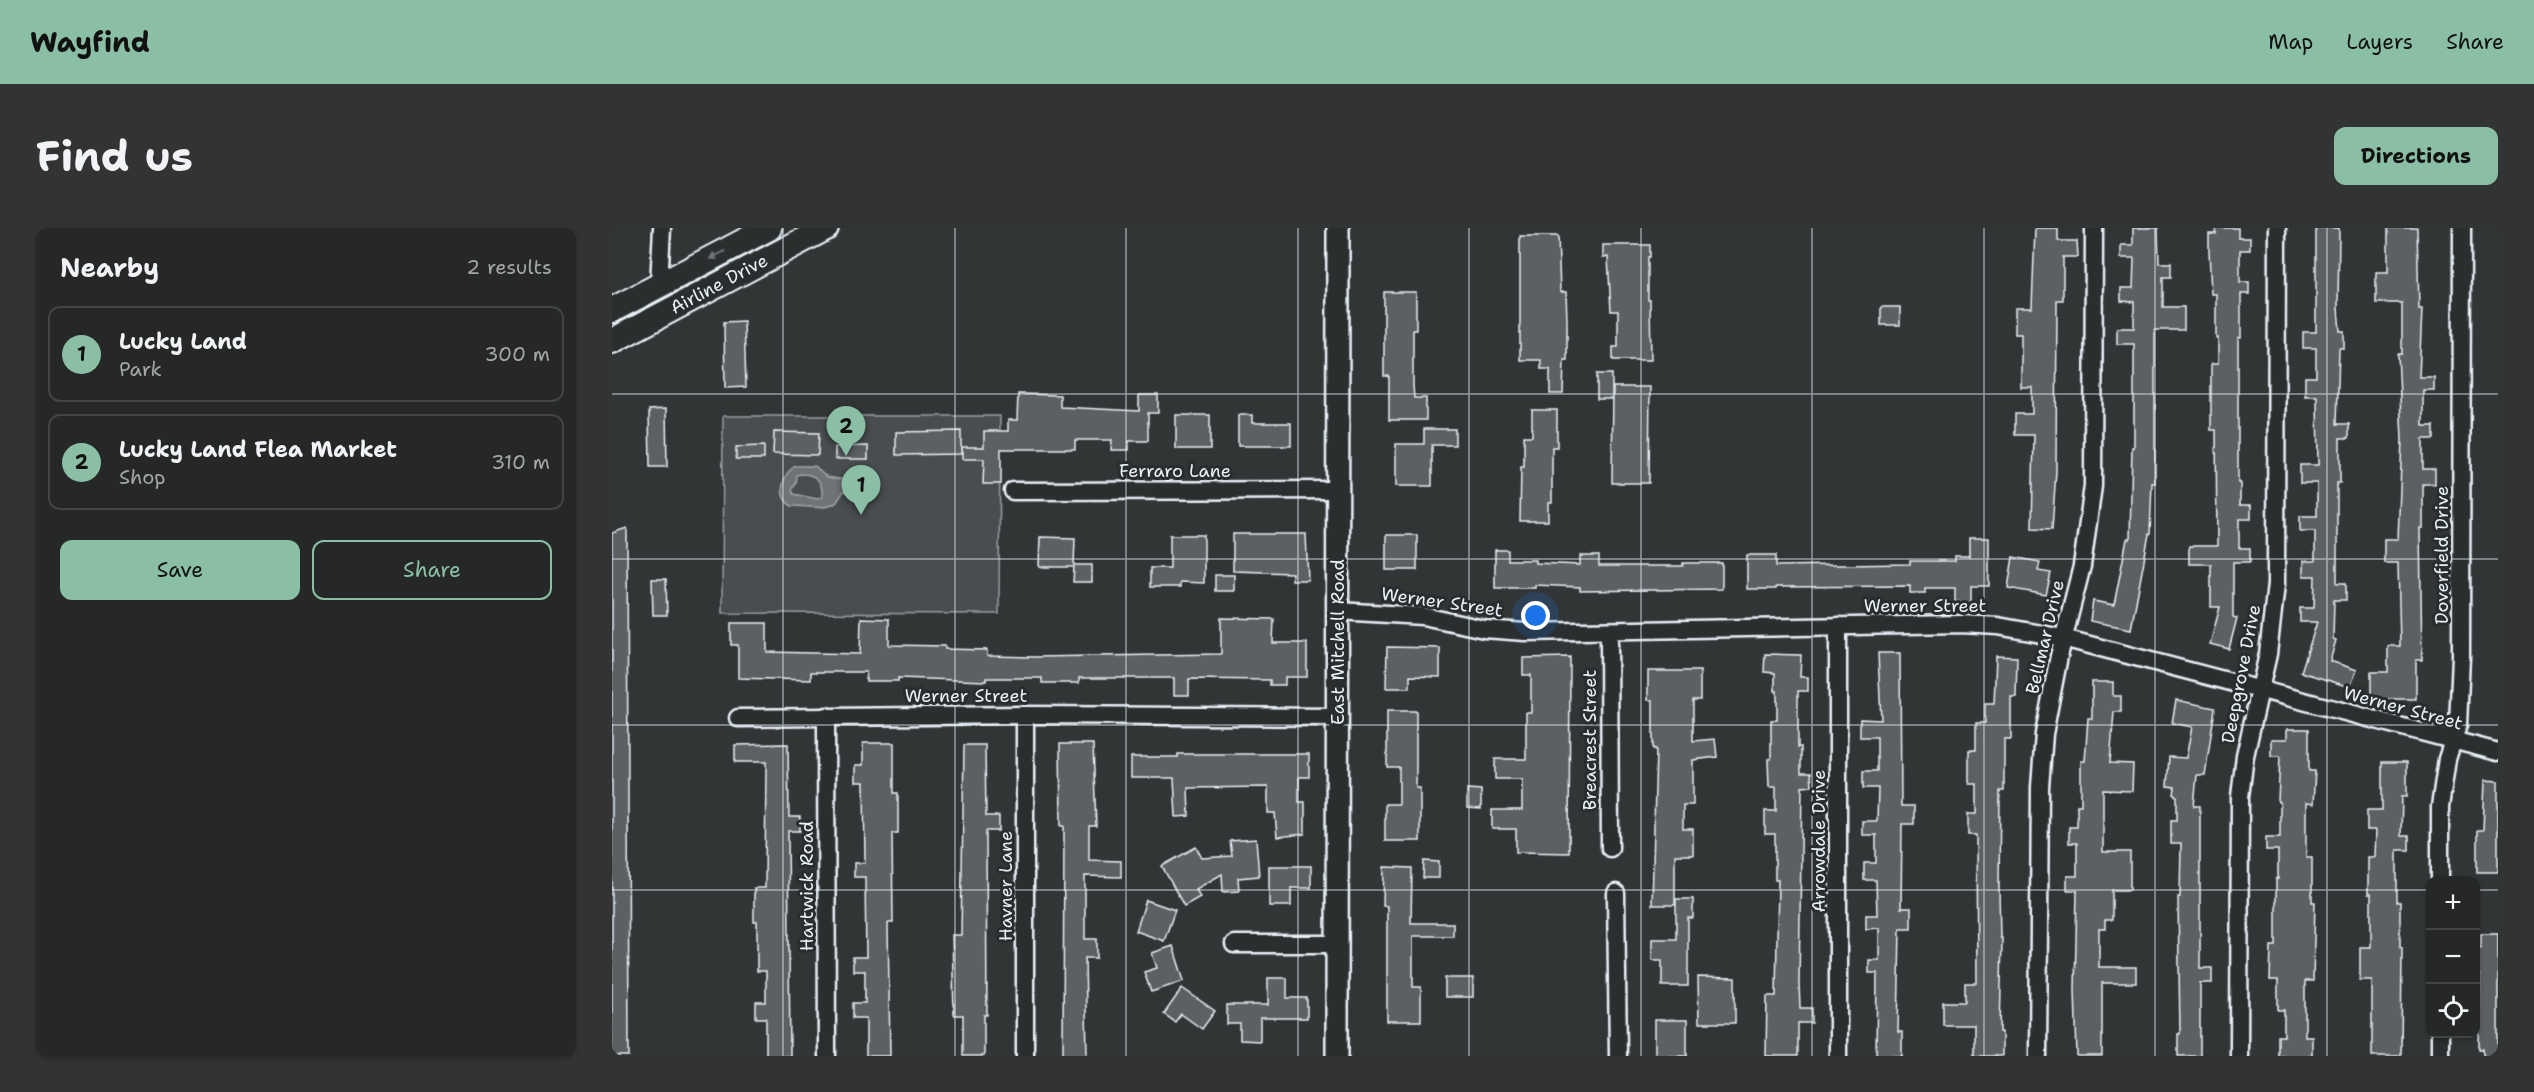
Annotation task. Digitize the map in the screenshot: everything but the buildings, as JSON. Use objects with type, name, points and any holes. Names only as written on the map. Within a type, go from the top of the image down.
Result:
[{"type":"main road","name":"Airline Drive","points":[[612,310],[769,228]]},
{"type":"main road","name":"Airline Drive","points":[[612,341],[826,228]]},
{"type":"main road","points":[[659,284],[675,294],[694,298]]},
{"type":"street","points":[[659,284],[662,228]]},
{"type":"street","name":"East Mitchell Road","points":[[1336,1056],[1338,228]]},
{"type":"street","name":"Bellmar Drive","points":[[2038,1056],[2040,787],[2044,734],[2063,638],[2082,566],[2093,486],[2094,228]]},
{"type":"street","name":"Deepgrove Drive","points":[[2239,1056],[2240,797],[2245,756],[2268,654],[2276,584],[2277,228]]},
{"type":"street","name":"Doverfield Drive","points":[[2440,876],[2440,807],[2447,759],[2458,725],[2461,657],[2462,228]]},
{"type":"street","name":"Ferraro Lane","points":[[1012,491],[1338,490]]},
{"type":"street","name":"Werner Street","points":[[1337,611],[1423,616],[1484,629],[1525,632],[1970,624],[2020,629],[2063,638],[2498,752]]},
{"type":"street","name":"Arrowdale Drive","points":[[1838,626],[1838,1056]]},
{"type":"street","name":"Breacrest Street","points":[[1610,632],[1610,848]]},
{"type":"street","name":"Werner Street","points":[[738,718],[1025,715],[1338,717]]},
{"type":"street","name":"Havner Lane","points":[[1025,715],[1025,1056]]},
{"type":"street","name":"Hartwick Road","points":[[826,716],[827,1056]]},
{"type":"street","points":[[1616,893],[1618,1056]]},
{"type":"street","points":[[1234,944],[1337,944]]},
{"type":"street","points":[[2440,1038],[2440,1056]]},
{"type":"shaded area","points":[[723,416],[1000,416],[999,614],[722,613]]},
{"type":"shaded area","points":[[795,466],[815,466],[827,477],[864,483],[872,481],[877,476],[881,492],[870,499],[844,491],[836,503],[831,505],[792,506],[782,492],[784,480]],"holes":[[[797,475],[811,475],[818,480],[822,497],[817,499],[794,494],[792,490],[796,484]]]},
{"type":"place","name":"Lucky Land Flea Market","points":[[846,456]]},
{"type":"place","name":"Lucky Land","points":[[861,515]]}]
